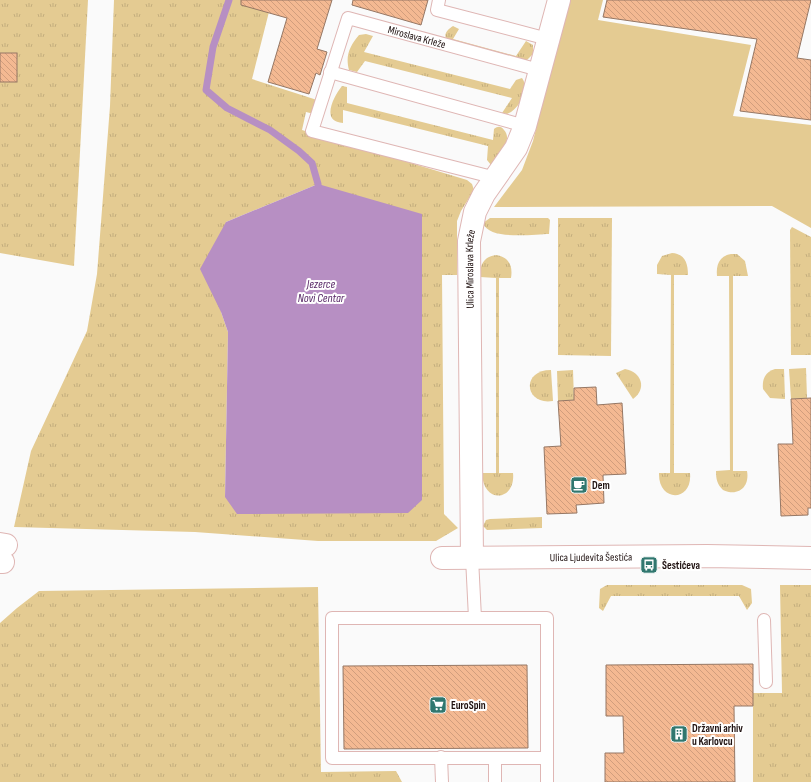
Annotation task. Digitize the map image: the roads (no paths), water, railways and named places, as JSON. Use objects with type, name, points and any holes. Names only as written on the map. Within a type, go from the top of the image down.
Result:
[{"type":"street","name":"Ulica Miroslava Krleže","points":[[472,558],[469,241],[475,212],[516,148],[525,126],[559,0]]},
{"type":"street","name":"Ulica Ljudevita Šestića","points":[[442,558],[811,558]]},
{"type":"lane","points":[[439,0],[437,10],[548,39]]},
{"type":"lane","name":"Miroslava Krleže","points":[[496,178],[312,131],[348,18],[539,70]]},
{"type":"lane","points":[[330,72],[525,126]]},
{"type":"lane","points":[[472,558],[475,618]]},
{"type":"lane","points":[[547,758],[332,758],[332,618],[547,618],[547,758],[547,782]]},
{"type":"lane","points":[[764,620],[766,682]]},
{"type":"lane","points":[[441,758],[442,782]]},
{"type":"lane","points":[[495,758],[495,782]]},
{"type":"water","name":"Jezerce Novi Centar","points":[[318,184],[422,214],[422,500],[408,513],[237,514],[225,497],[228,332],[221,312],[200,269],[226,222]]},
{"type":"waterway","points":[[229,0],[213,47],[206,90],[227,108],[270,130],[299,151],[312,163],[318,184]]},
{"type":"place","name":"Dem","points":[[579,485]]},
{"type":"place","name":"Šestićeva","points":[[649,565]]},
{"type":"place","name":"EuroSpin","points":[[438,705]]},
{"type":"place","name":"Državni arhiv u Karlovcu","points":[[679,734]]}]
